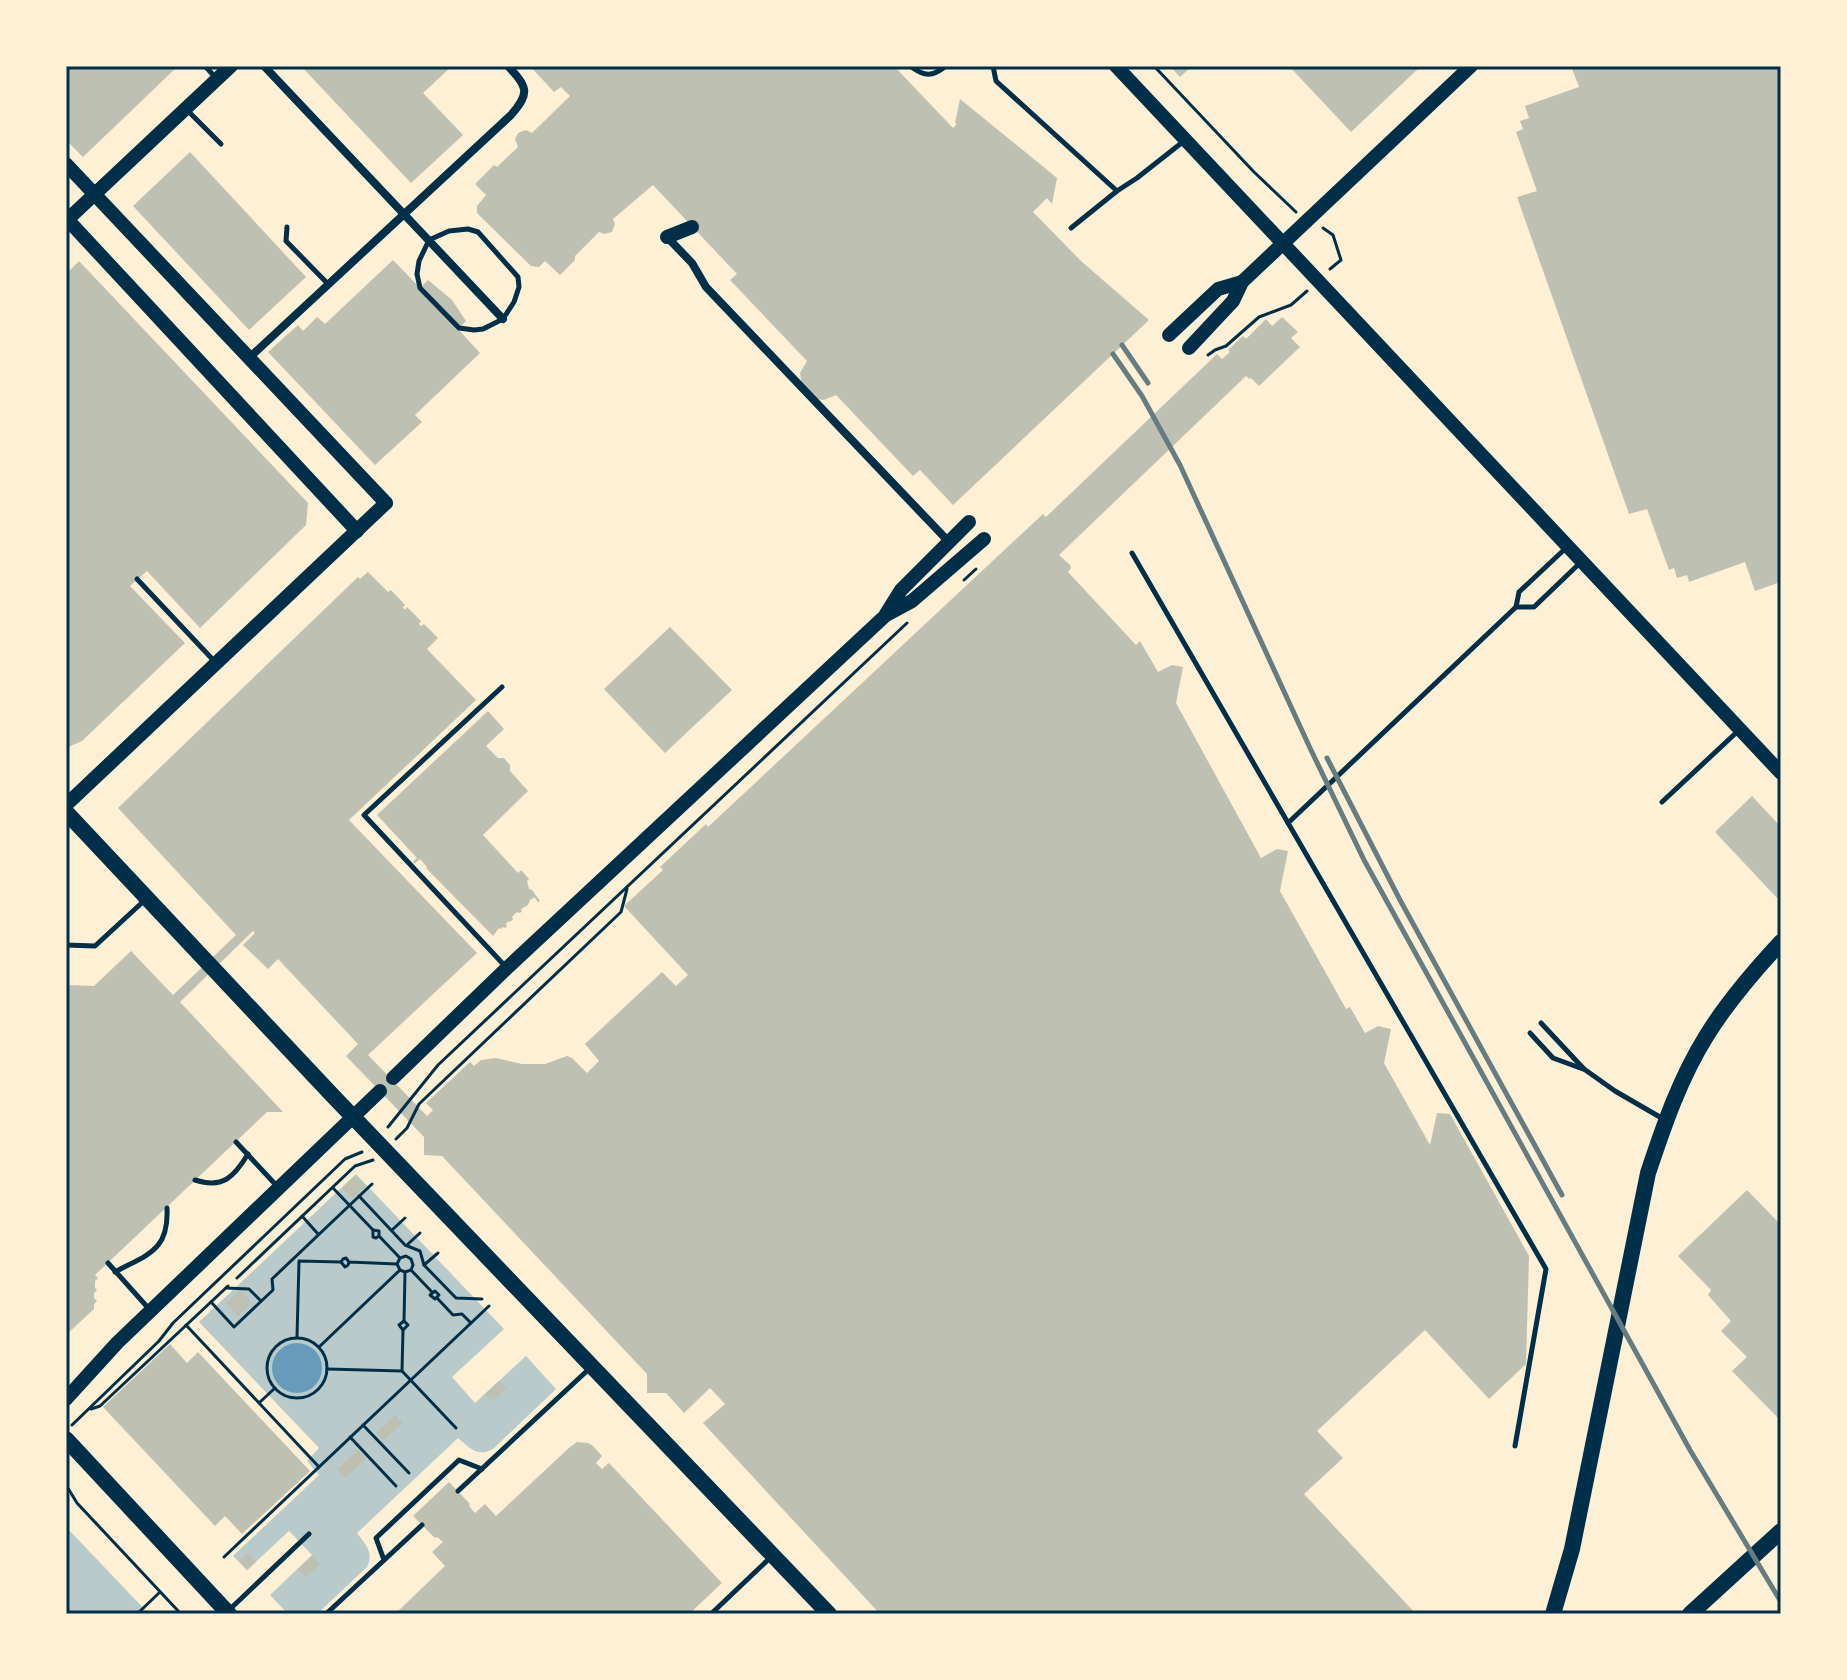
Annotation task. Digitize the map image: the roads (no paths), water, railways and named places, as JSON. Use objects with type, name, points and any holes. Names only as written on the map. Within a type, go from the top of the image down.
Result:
[{"type":"main road","points":[[231,66],[66,220],[357,531]]},
{"type":"main road","points":[[1116,66],[1781,773]]},
{"type":"main road","points":[[1189,348],[1233,301],[1242,282],[1471,66]]},
{"type":"main road","points":[[66,164],[386,503],[66,805]]},
{"type":"main road","points":[[667,237],[692,227]]},
{"type":"main road","points":[[1169,335],[1218,289],[1242,282]]},
{"type":"main road","points":[[886,615],[901,590],[969,522]]},
{"type":"main road","points":[[393,1078],[886,615],[912,601],[984,539]]},
{"type":"main road","points":[[66,812],[829,1614]]},
{"type":"main road","points":[[1553,1614],[1572,1549],[1648,1173],[1666,1121],[1708,1034],[1743,985],[1781,942]]},
{"type":"main road","points":[[66,1399],[117,1343],[380,1091]]},
{"type":"main road","points":[[66,1439],[228,1613]]},
{"type":"main road","points":[[1690,1614],[1781,1531]]},
{"type":"street","points":[[264,66],[503,319]]},
{"type":"street","points":[[249,358],[511,115],[525,96],[525,90],[508,66]]},
{"type":"street","points":[[667,237],[692,263],[706,287],[949,542]]},
{"type":"lane","points":[[205,66],[217,79]]},
{"type":"lane","points":[[910,66],[920,74],[930,75],[946,66]]},
{"type":"lane","points":[[993,66],[996,81],[1117,191]]},
{"type":"lane","points":[[185,108],[221,144]]},
{"type":"lane","points":[[1071,228],[1186,140]]},
{"type":"lane","points":[[287,227],[286,241],[329,285]]},
{"type":"lane","points":[[468,229],[478,232],[518,277],[519,287],[514,302],[503,319],[483,329],[459,328],[420,288],[417,269],[429,240],[449,231],[468,229]]},
{"type":"lane","points":[[1288,823],[1516,607],[1519,592],[1567,547]]},
{"type":"lane","points":[[1132,553],[1546,1269],[1515,1446]]},
{"type":"lane","points":[[1516,607],[1534,607],[1581,562]]},
{"type":"lane","points":[[137,579],[216,663]]},
{"type":"lane","points":[[502,687],[364,815],[507,968]]},
{"type":"lane","points":[[1662,802],[1740,729]]},
{"type":"lane","points":[[66,945],[95,946],[147,898]]},
{"type":"lane","points":[[1541,1023],[1584,1069],[1666,1121]]},
{"type":"lane","points":[[1530,1033],[1553,1058],[1584,1069]]},
{"type":"lane","points":[[236,1142],[280,1189]]},
{"type":"lane","points":[[195,1180],[208,1184],[220,1183],[231,1177],[248,1154]]},
{"type":"lane","points":[[115,1272],[160,1245],[167,1223],[167,1208]]},
{"type":"lane","points":[[108,1263],[151,1311]]},
{"type":"lane","points":[[458,1491],[593,1365]]},
{"type":"lane","points":[[384,1560],[376,1538],[459,1460],[482,1469]]},
{"type":"lane","points":[[326,1614],[422,1525]]},
{"type":"lane","points":[[228,1613],[309,1534]]},
{"type":"lane","points":[[711,1614],[773,1555]]},
{"type":"water","points":[[297,1343],[315,1350],[322,1368],[315,1386],[297,1393],[279,1386],[272,1368],[279,1350]]},
{"type":"railway","points":[[1122,345],[1148,383]]},
{"type":"railway","points":[[1113,354],[1142,396],[1180,465],[1364,860],[1690,1450],[1781,1602]]},
{"type":"railway","points":[[1327,758],[1400,900],[1562,1195]]}]
